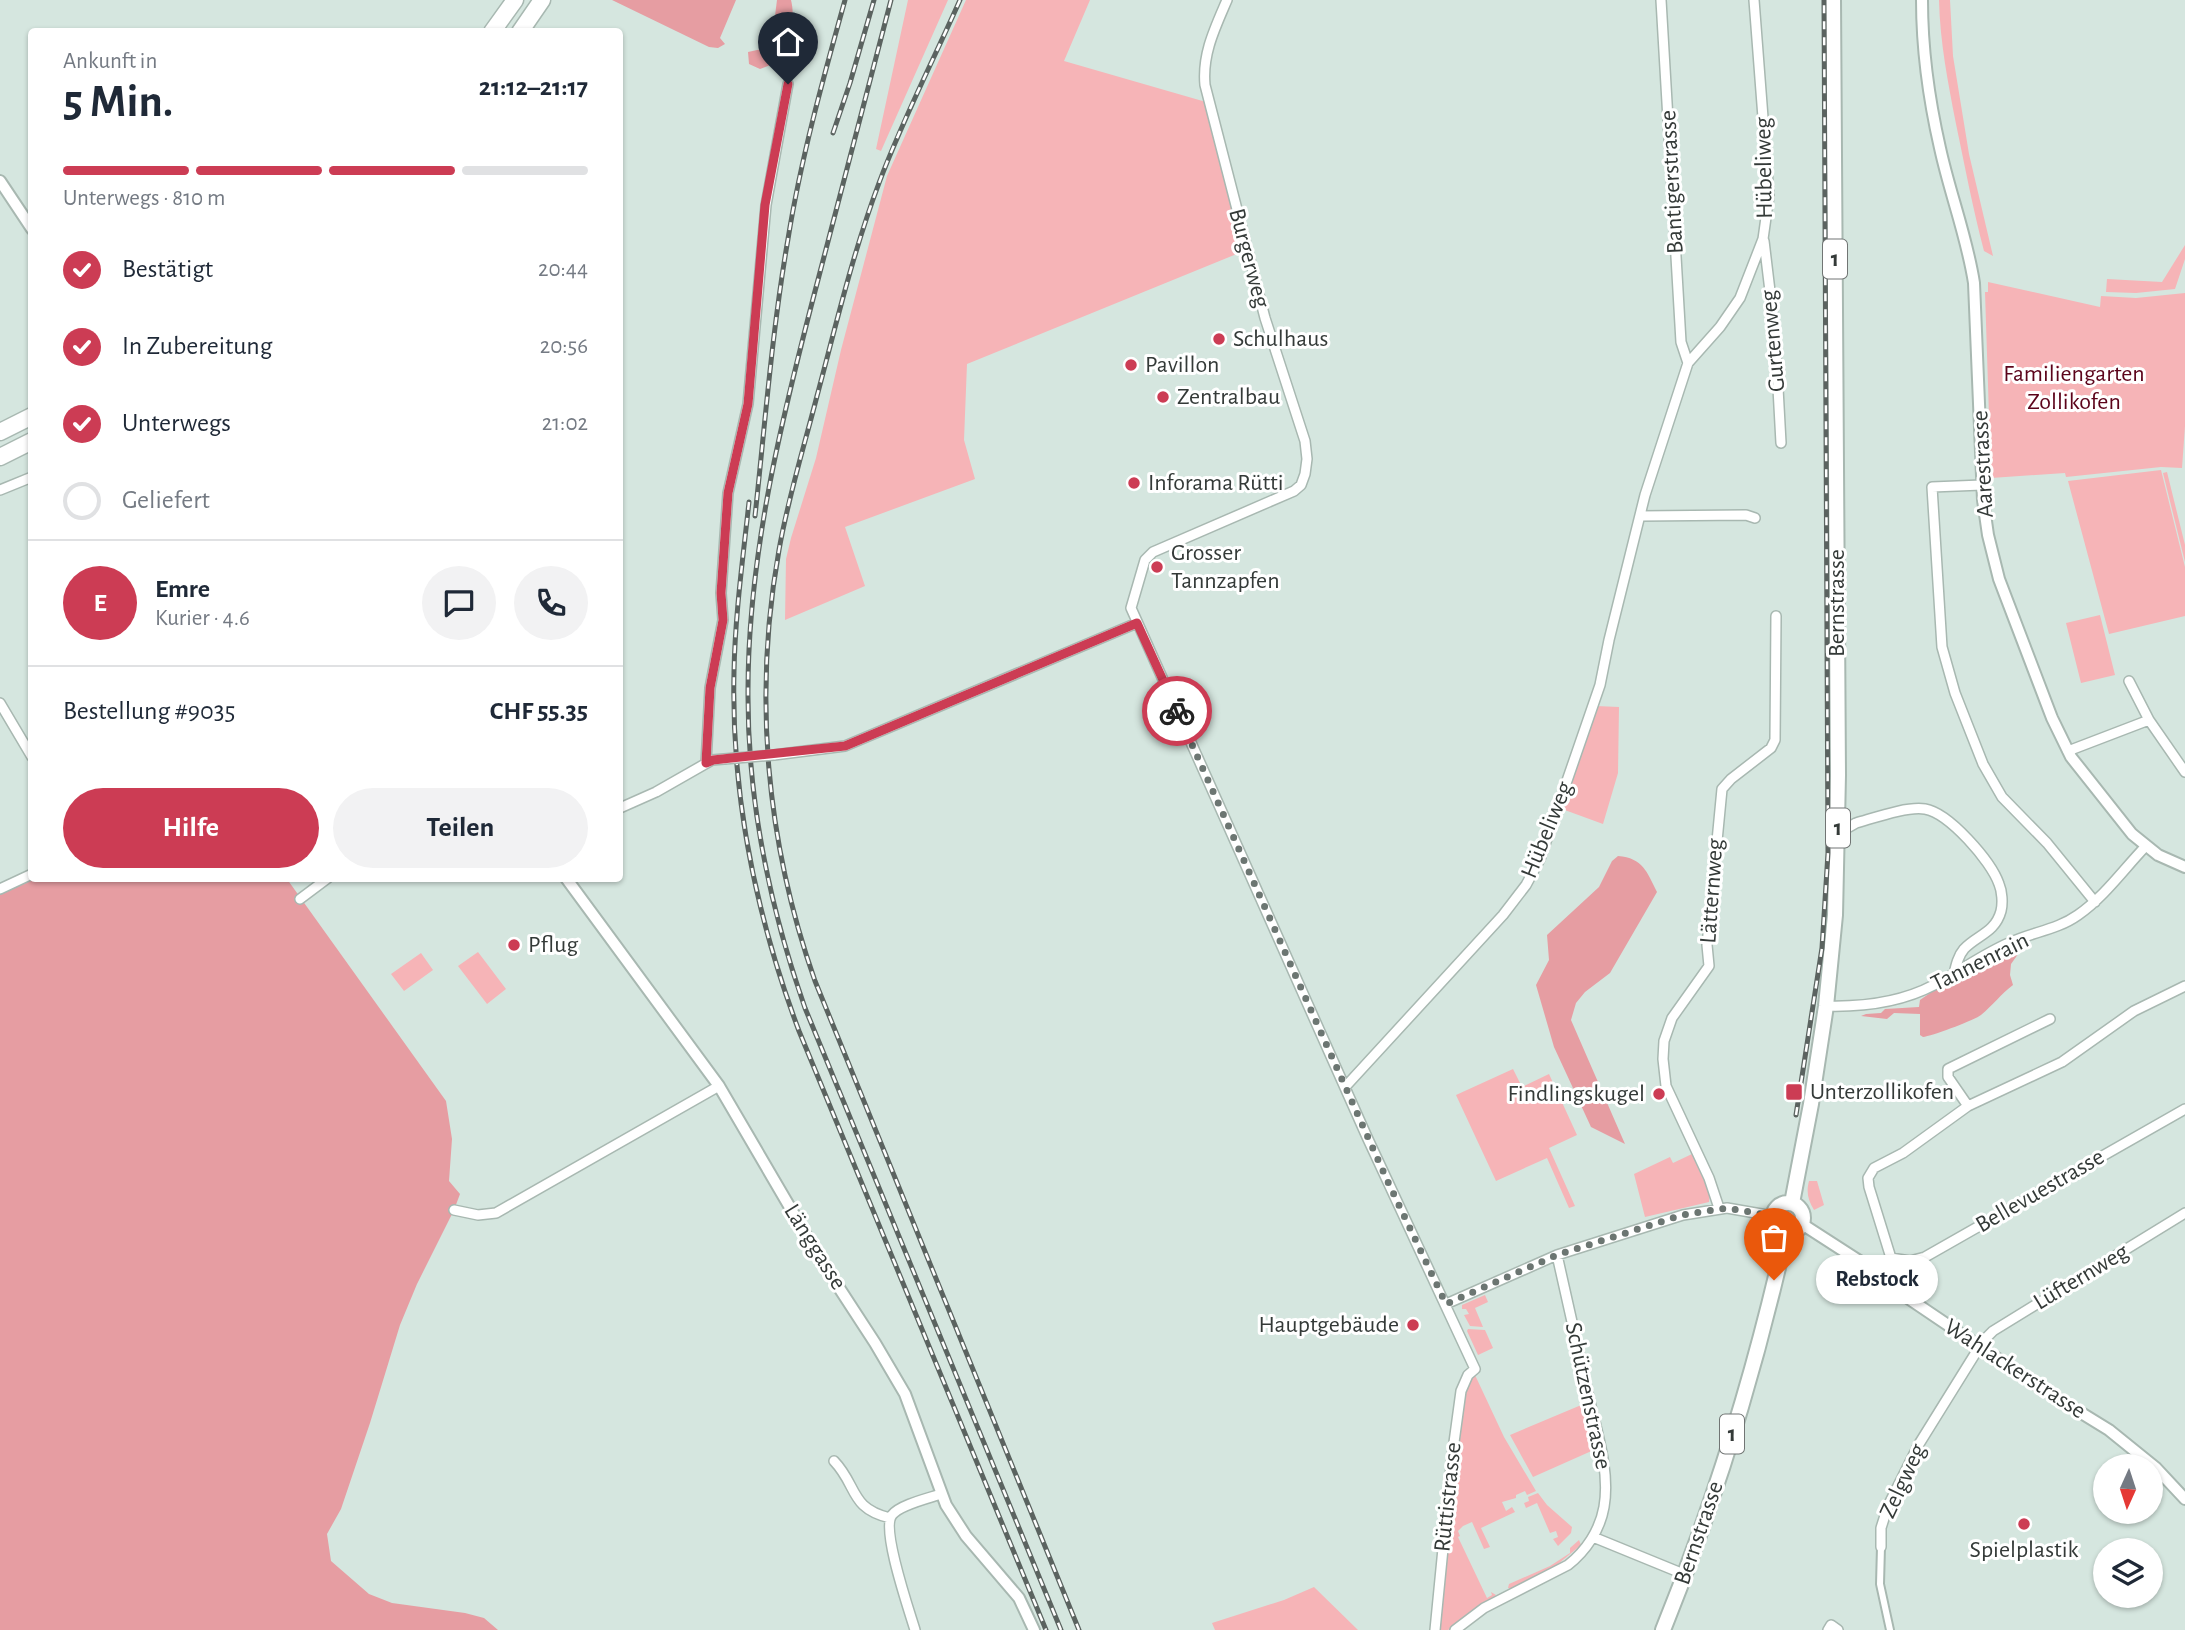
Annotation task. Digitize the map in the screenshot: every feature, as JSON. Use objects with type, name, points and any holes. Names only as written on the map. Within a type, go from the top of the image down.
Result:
[{"type":"highway","points":[[495,28],[515,0]]},
{"type":"highway","points":[[523,28],[542,0]]},
{"type":"highway","points":[[0,432],[28,418]]},
{"type":"highway","points":[[0,457],[28,443]]},
{"type":"main road","name":"Bernstrasse","points":[[1792,1203],[1811,1104],[1825,1006],[1835,915],[1838,828],[1833,0]]},
{"type":"main road","points":[[1792,1203],[1802,1211],[1802,1224],[1795,1231],[1786,1233],[1774,1225],[1773,1216],[1780,1205],[1792,1203]]},
{"type":"main road","name":"Bernstrasse","points":[[1663,1630],[1686,1575],[1744,1395],[1786,1233]]},
{"type":"street","name":"Burgerweg","points":[[1137,623],[1131,608],[1132,600],[1148,556],[1163,547],[1294,491],[1304,481],[1307,467],[1302,430],[1265,318],[1205,85],[1204,65],[1208,47],[1227,0]]},
{"type":"street","name":"Bantigerstrasse","points":[[1661,0],[1681,342],[1688,363]]},
{"type":"street","name":"Hübeliweg","points":[[1346,1086],[1503,915],[1526,885],[1541,859],[1600,685],[1640,516],[1688,363],[1720,327],[1740,298],[1763,239],[1769,196],[1754,0]]},
{"type":"street","name":"Aarestrasse","points":[[1922,0],[1922,27],[1933,116],[1974,283],[1982,485],[1987,535],[1993,561],[2052,718],[2068,751],[2103,799],[2145,847],[2185,867]]},
{"type":"street","points":[[706,763],[710,688],[723,620],[721,593],[728,493],[748,404],[765,205],[788,84]]},
{"type":"street","points":[[0,181],[28,223]]},
{"type":"street","name":"Gurtenweg","points":[[1763,239],[1775,334],[1780,443]]},
{"type":"street","points":[[0,490],[28,479]]},
{"type":"street","points":[[1982,485],[1932,487],[1942,647],[1955,693],[1983,764],[2002,797],[2047,843],[2095,902]]},
{"type":"street","points":[[1640,516],[1755,517]]},
{"type":"street","name":"Lätternweg","points":[[1719,1208],[1709,1178],[1666,1086],[1663,1052],[1672,1018],[1709,966],[1707,945],[1722,789],[1771,748],[1775,740],[1776,616]]},
{"type":"street","points":[[623,807],[656,792],[706,763],[845,746],[1137,623],[1446,1304],[1557,1255],[1682,1215],[1719,1208],[1748,1210],[1773,1216]]},
{"type":"street","points":[[2129,681],[2149,720],[2185,772]]},
{"type":"street","points":[[0,703],[28,750]]},
{"type":"street","points":[[2068,751],[2149,720]]},
{"type":"street","points":[[1838,828],[1920,808],[1934,811],[1950,823],[1981,856],[2001,887],[2001,910],[1991,928],[1966,947],[1954,974]]},
{"type":"street","name":"Tannenrain","points":[[1825,1006],[1881,1004],[1931,986],[2011,941],[2050,930],[2071,920],[2095,902],[2145,847]]},
{"type":"street","points":[[0,889],[28,876]]},
{"type":"street","points":[[300,899],[323,882]]},
{"type":"street","name":"Länggasse","points":[[569,882],[719,1086],[819,1257],[905,1394],[941,1494],[966,1536],[1019,1598],[1034,1630]]},
{"type":"street","points":[[1878,1275],[1891,1258],[1868,1187],[1868,1178],[1874,1168],[1903,1153],[1968,1106],[2062,1062],[2134,1012],[2185,986]]},
{"type":"street","points":[[1968,1106],[1948,1077],[1948,1069],[2050,1019]]},
{"type":"street","points":[[454,1210],[478,1215],[496,1213],[719,1086]]},
{"type":"street","name":"Bellevuestrasse","points":[[1891,1258],[1910,1261],[1925,1257],[2185,1109]]},
{"type":"street","name":"Lüfternweg","points":[[1979,1345],[1993,1331],[2185,1213]]},
{"type":"street","name":"Wahlackerstrasse","points":[[1802,1224],[1907,1298],[2130,1445],[2184,1495]]},
{"type":"street","name":"Schützenstrasse","points":[[1455,1630],[1484,1608],[1568,1565],[1580,1555],[1593,1537],[1605,1506],[1605,1478],[1557,1255]]},
{"type":"street","name":"Rüttistrasse","points":[[1434,1630],[1461,1391],[1468,1375],[1475,1369],[1446,1304]]},
{"type":"street","name":"Zelgweg","points":[[1889,1630],[1880,1584],[1881,1528],[1888,1506],[1919,1444],[1979,1345]]},
{"type":"street","points":[[834,1461],[858,1501],[867,1509],[890,1518]]},
{"type":"street","points":[[915,1630],[888,1524],[898,1510],[941,1494]]},
{"type":"street","points":[[1593,1537],[1686,1575]]},
{"type":"street","points":[[1828,1630],[1832,1625],[1838,1630]]},
{"type":"green space","points":[[908,0],[948,0],[881,151],[876,149]]},
{"type":"green space","points":[[966,0],[1090,0],[1064,61],[1206,102],[1244,251],[967,364],[964,440],[975,479],[845,527],[865,586],[785,620],[786,559],[816,458],[841,350],[887,176]]},
{"type":"green space","points":[[1939,0],[1950,0],[1953,56],[1969,154],[1993,256],[1984,251],[1969,188],[1945,62]]},
{"type":"green space","points":[[2185,245],[2185,259],[2175,289],[2136,293],[2106,292],[2107,279],[2162,282]]},
{"type":"green space","name":"Familiengarten Zollikofen","points":[[1988,282],[2100,307],[2101,296],[2136,298],[2185,293],[2185,426],[2182,468],[2161,467],[2066,477],[2065,473],[1991,478],[1985,292],[1988,292]]},
{"type":"green space","points":[[2161,470],[2185,567],[2185,616],[2109,634],[2068,481]]},
{"type":"green space","points":[[2167,472],[2185,545],[2185,562],[2163,473]]},
{"type":"green space","points":[[2100,615],[2115,675],[2081,683],[2066,623]]},
{"type":"green space","points":[[1596,706],[1619,707],[1618,773],[1603,824],[1562,809]]},
{"type":"green space","points":[[478,952],[506,989],[487,1004],[458,966]]},
{"type":"green space","points":[[421,953],[433,970],[404,991],[391,974]]},
{"type":"green space","points":[[1513,1069],[1522,1087],[1549,1074],[1577,1135],[1549,1148],[1575,1206],[1569,1208],[1547,1158],[1496,1181],[1456,1095]]},
{"type":"green space","points":[[1692,1154],[1710,1194],[1709,1202],[1645,1217],[1634,1174],[1670,1157],[1673,1163]]},
{"type":"green space","points":[[1809,1181],[1817,1181],[1824,1205],[1814,1210],[1808,1196]]},
{"type":"green space","points":[[1485,1295],[1488,1302],[1475,1308],[1483,1327],[1470,1326],[1464,1315],[1469,1314],[1466,1309],[1462,1309],[1462,1305]]},
{"type":"green space","points":[[1468,1329],[1485,1330],[1493,1348],[1478,1355]]},
{"type":"green space","points":[[1475,1375],[1504,1437],[1536,1491],[1527,1495],[1525,1491],[1516,1495],[1516,1498],[1502,1502],[1506,1511],[1512,1507],[1515,1512],[1481,1528],[1490,1547],[1484,1549],[1472,1522],[1458,1531],[1458,1537],[1487,1598],[1492,1595],[1491,1592],[1496,1595],[1448,1630],[1439,1630],[1464,1392]]},
{"type":"green space","points":[[1586,1403],[1596,1449],[1533,1477],[1510,1435]]},
{"type":"green space","points":[[1538,1493],[1547,1505],[1572,1527],[1571,1533],[1558,1546],[1553,1539],[1558,1537],[1556,1531],[1550,1533],[1537,1503],[1526,1508],[1524,1503],[1529,1501],[1528,1497]]},
{"type":"green space","points":[[1579,1540],[1581,1545],[1552,1569],[1512,1589],[1508,1588],[1509,1584],[1550,1566],[1570,1553],[1570,1548]]},
{"type":"green space","points":[[1314,1587],[1358,1630],[1215,1630],[1212,1623],[1284,1600]]},
{"type":"shaded area","points":[[612,0],[736,0],[720,38],[725,44],[718,48],[709,47]]},
{"type":"shaded area","points":[[777,0],[791,0],[793,15],[789,39],[781,61],[760,69],[749,64],[748,52],[771,47]]},
{"type":"shaded area","points":[[1618,856],[1639,863],[1657,892],[1610,973],[1585,992],[1576,1003],[1571,1020],[1625,1144],[1591,1127],[1554,1047],[1536,985],[1549,960],[1547,935],[1599,887],[1612,861]]},
{"type":"shaded area","points":[[28,879],[28,882],[289,882],[446,1101],[452,1139],[449,1181],[460,1194],[400,1325],[341,1509],[327,1534],[331,1561],[369,1594],[392,1603],[484,1618],[498,1630],[0,1630],[0,889]]},
{"type":"shaded area","points":[[2013,945],[2019,946],[2021,950],[2011,964],[2013,985],[1981,1015],[1971,1020],[1923,1037],[1920,1035],[1920,1014],[1894,1013],[1887,1019],[1861,1016],[1881,1013],[1885,1009],[1919,1007],[1920,1000],[1933,991]]},
{"type":"railway","points":[[755,516],[773,343],[793,209],[813,119],[845,0]]},
{"type":"railway","points":[[833,133],[874,0]]},
{"type":"railway","points":[[891,0],[780,432],[770,485],[749,644],[748,697],[752,777],[763,855],[781,932],[805,1008],[1061,1630]]},
{"type":"railway","points":[[960,0],[898,137],[861,235],[792,492],[771,604],[766,713],[769,768],[785,875],[798,929],[815,981],[1079,1630]]},
{"type":"railway","points":[[1796,1115],[1822,948],[1828,853],[1824,0]]},
{"type":"railway","points":[[749,502],[736,629],[734,718],[749,854],[770,944],[799,1031],[1046,1630]]},
{"type":"way so far","points":[[1177,711],[1388,1182],[1446,1304],[1574,1248],[1682,1215],[1719,1208],[1748,1210],[1773,1216],[1777,1229],[1786,1233],[1774,1280]]},
{"type":"place","name":"Schulhaus","points":[[1219,339]]},
{"type":"place","name":"Pavillon","points":[[1131,365]]},
{"type":"place","name":"Zentralbau","points":[[1163,397]]},
{"type":"place","name":"Inforama Rütti","points":[[1134,483]]},
{"type":"place","name":"Grosser Tannzapfen","points":[[1157,567]]},
{"type":"place","name":"Pflug","points":[[514,945]]},
{"type":"place","name":"Unterzollikofen","points":[[1794,1092]]},
{"type":"place","name":"Findlingskugel","points":[[1659,1094]]},
{"type":"place","name":"Rebstock","points":[[1774,1280]]},
{"type":"place","name":"Hauptgebäude","points":[[1413,1325]]},
{"type":"place","name":"Spielplastik","points":[[2024,1524]]},
{"type":"route","points":[[788,84],[765,205],[748,404],[728,493],[721,593],[723,620],[710,688],[706,763],[713,760],[845,746],[1137,623],[1177,711]]}]
